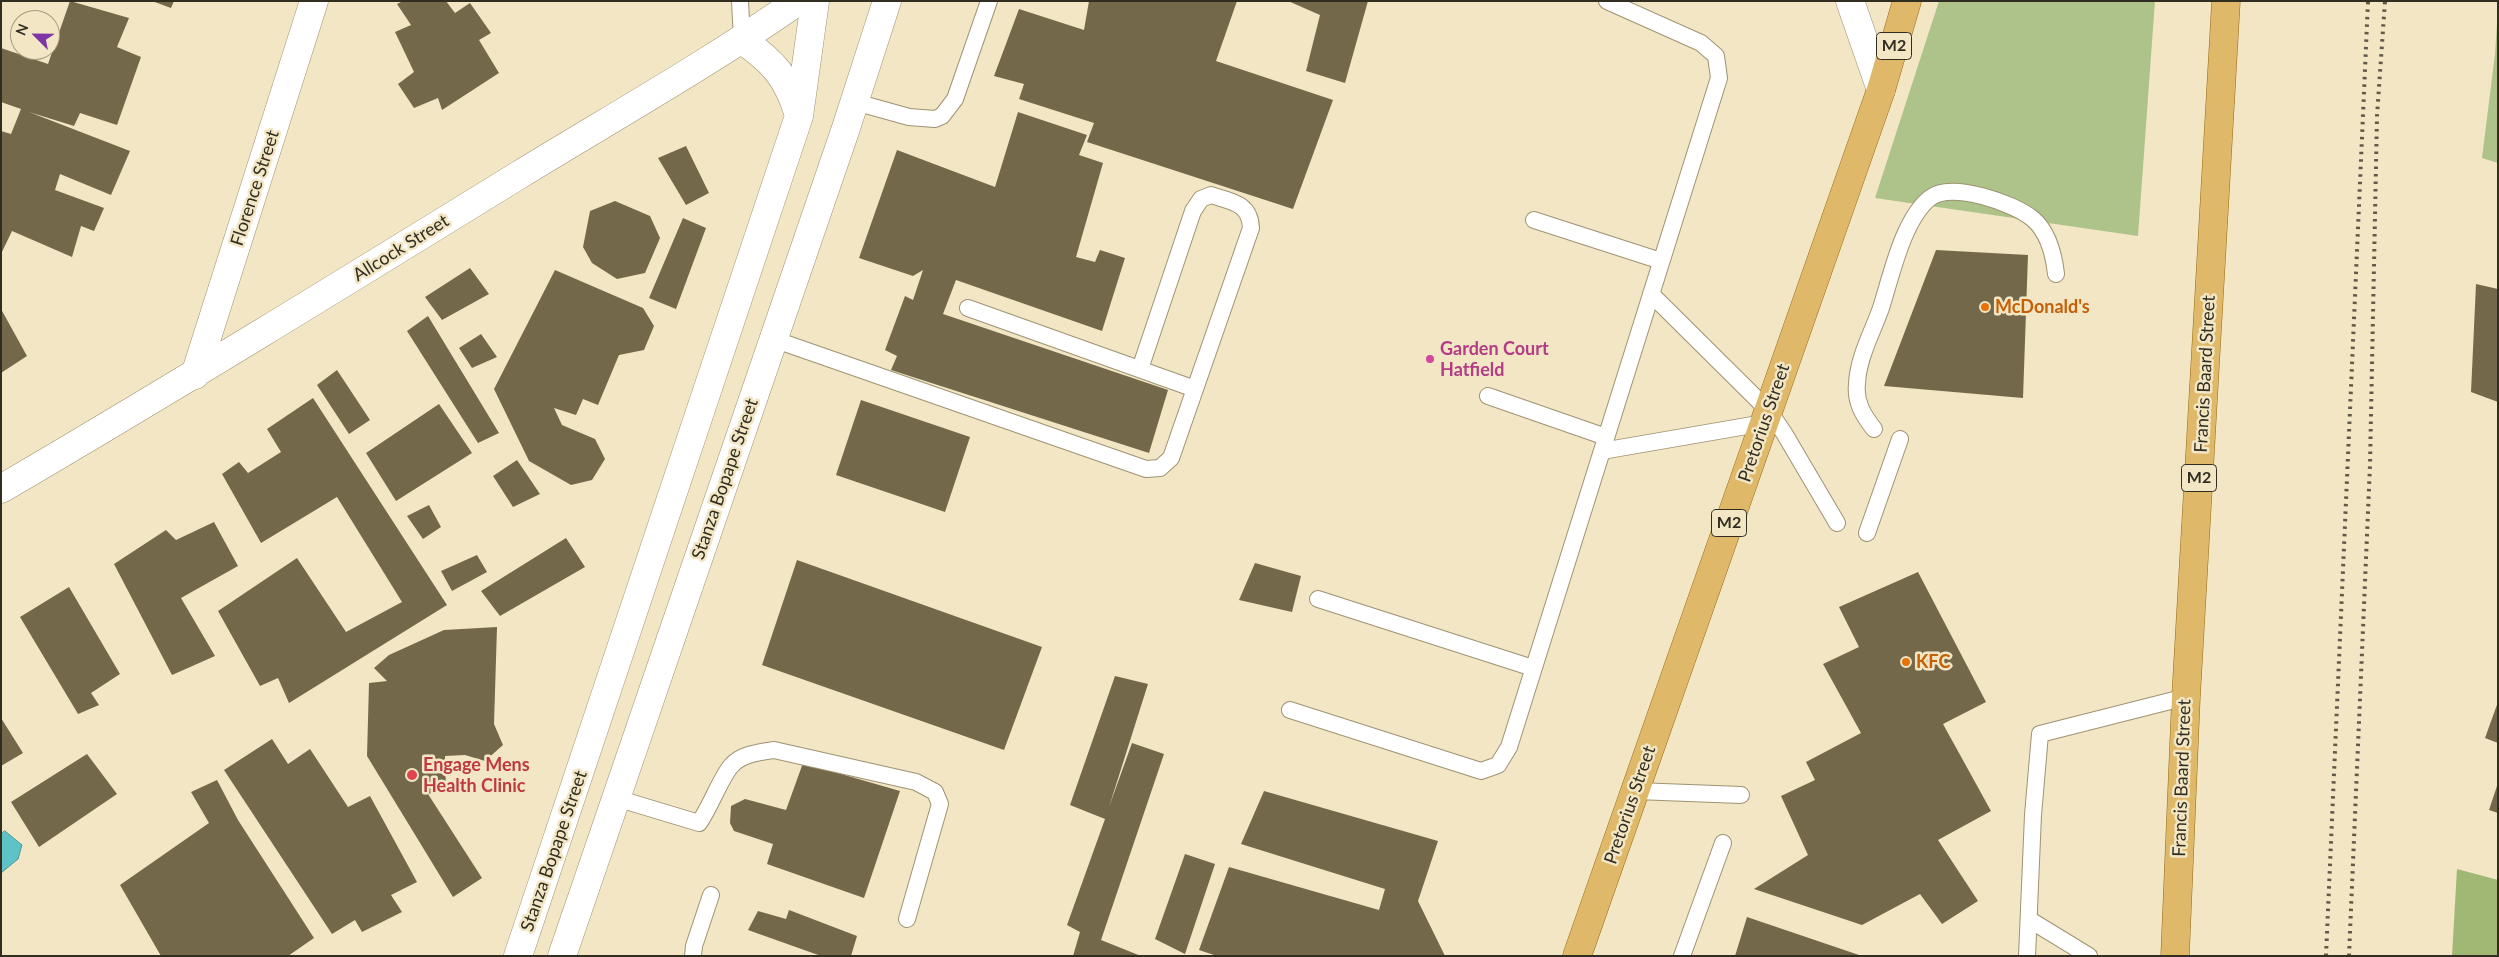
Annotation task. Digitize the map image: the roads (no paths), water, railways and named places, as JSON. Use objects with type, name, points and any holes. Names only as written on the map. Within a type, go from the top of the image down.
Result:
[{"type":"main road","name":"Florence Street","points":[[195,375],[314,1]]},
{"type":"main road","name":"Allcock Street","points":[[1,489],[195,375],[632,105],[742,40],[798,1]]},
{"type":"main road","name":"Stanza Bopape Street","points":[[518,956],[799,116],[815,1]]},
{"type":"main road","name":"Stanza Bopape Street","points":[[562,956],[887,1]]},
{"type":"main road","points":[[1850,1],[1881,90]]},
{"type":"main road","name":"Pretorius Street","points":[[1577,956],[1881,90],[1906,1]]},
{"type":"main road","name":"Francis Baard Street","points":[[2175,956],[2186,697],[2226,1]]},
{"type":"main road","points":[[742,40],[775,66],[787,84],[799,116]]},
{"type":"lane","points":[[740,1],[742,40]]},
{"type":"lane","points":[[854,102],[909,117],[934,119],[942,116],[955,99],[989,1]]},
{"type":"lane","points":[[1290,710],[1481,771],[1498,766],[1509,747],[1719,78],[1716,56],[1701,43],[1607,1]]},
{"type":"lane","points":[[1874,429],[1858,404],[1857,383],[1861,360],[1904,238],[1922,206],[1930,197],[1940,192],[1954,191],[1999,202],[2019,210],[2034,220],[2043,231],[2053,257],[2056,274]]},
{"type":"lane","points":[[773,339],[1146,470],[1160,468],[1171,458],[1251,228],[1250,216],[1241,205],[1211,195],[1201,199],[1193,211],[1140,369]]},
{"type":"lane","points":[[1534,220],[1661,261]]},
{"type":"lane","points":[[1651,294],[1766,417],[1784,433],[1837,523]]},
{"type":"lane","points":[[968,308],[1195,389]]},
{"type":"lane","points":[[1488,396],[1604,444],[1766,417]]},
{"type":"lane","points":[[1867,533],[1900,439]]},
{"type":"lane","points":[[1318,599],[1533,668]]},
{"type":"lane","points":[[2027,956],[2033,815],[2040,734],[2186,697]]},
{"type":"lane","points":[[616,798],[699,823],[709,809],[731,765],[753,753],[774,750],[916,782],[936,792],[940,804],[907,919]]},
{"type":"lane","points":[[1636,791],[1741,795]]},
{"type":"lane","points":[[1682,956],[1723,843]]},
{"type":"lane","points":[[693,956],[694,946],[711,895]]},
{"type":"lane","points":[[2030,920],[2089,956]]},
{"type":"water","points":[[5,831],[22,845],[18,859],[1,873],[1,834]]},
{"type":"railway","points":[[2326,956],[2368,1]]},
{"type":"railway","points":[[2349,956],[2370,465],[2377,116],[2385,1]]},
{"type":"place","name":"McDonald's","points":[[1985,307]]},
{"type":"place","name":"Garden Court Hatfield","points":[[1430,359]]},
{"type":"place","name":"KFC","points":[[1906,662]]},
{"type":"place","name":"Engage Mens Health Clinic","points":[[412,775]]}]
